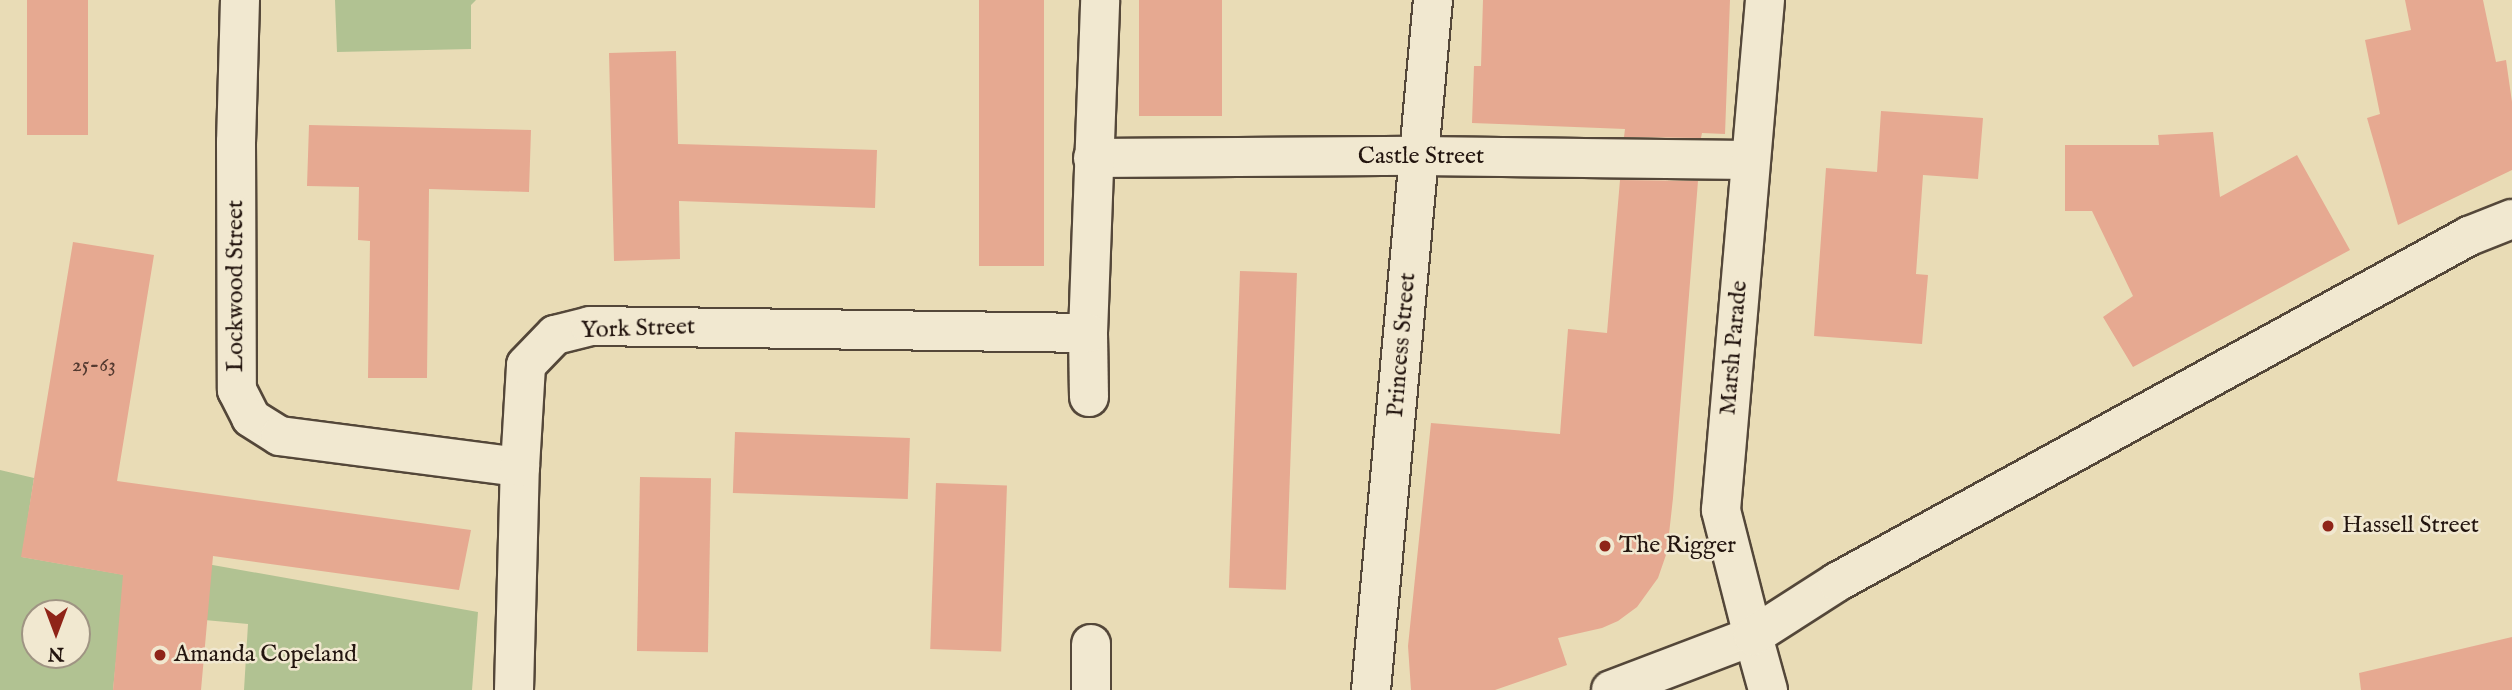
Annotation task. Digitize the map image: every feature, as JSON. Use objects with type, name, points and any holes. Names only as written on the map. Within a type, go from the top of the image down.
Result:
[{"type":"street","name":"Lockwood Street","points":[[240,0],[236,142],[237,390],[251,418],[280,436],[520,467]]},
{"type":"street","points":[[1089,397],[1088,333],[1100,0]]},
{"type":"street","name":"Princess Street","points":[[1371,690],[1433,0]]},
{"type":"street","name":"Marsh Parade","points":[[1765,0],[1749,160],[1721,510],[1768,690]]},
{"type":"street","name":"Castle Street","points":[[1093,158],[1419,156],[1749,160]]},
{"type":"street","points":[[1611,690],[1753,636],[1837,582],[2469,236],[2512,219]]},
{"type":"street","name":"York Street","points":[[514,690],[520,467],[526,365],[555,335],[590,326],[1088,333]]},
{"type":"street","points":[[1091,644],[1091,690]]},
{"type":"green space","points":[[335,0],[476,0],[471,5],[471,49],[337,52]]},
{"type":"green space","points":[[0,470],[34,478],[22,557],[125,575],[113,690],[0,690]]},
{"type":"green space","points":[[179,559],[478,612],[472,690],[244,690],[248,624],[172,617]]},
{"type":"building","points":[[27,0],[88,0],[88,135],[27,135]]},
{"type":"building","points":[[979,0],[1044,0],[1044,266],[979,266]]},
{"type":"building","points":[[1139,0],[1222,0],[1222,116],[1139,116]]},
{"type":"building","points":[[1483,0],[1730,0],[1725,134],[1702,133],[1701,138],[1624,137],[1625,129],[1472,123],[1474,66],[1481,66]]},
{"type":"building","points":[[2405,0],[2483,0],[2496,62],[2506,60],[2512,102],[2512,170],[2398,225],[2367,118],[2380,114],[2365,40],[2411,30]]},
{"type":"building","points":[[676,51],[678,144],[877,150],[875,208],[679,201],[680,259],[614,261],[609,53]]},
{"type":"building","points":[[1881,111],[1983,118],[1978,179],[1923,175],[1916,274],[1928,275],[1922,344],[1814,336],[1826,168],[1877,172]]},
{"type":"building","points":[[309,125],[531,130],[529,192],[429,189],[427,378],[368,378],[370,241],[358,240],[359,187],[307,186]]},
{"type":"building","points":[[2213,132],[2220,197],[2297,155],[2350,250],[2133,367],[2103,317],[2133,296],[2092,211],[2065,211],[2065,145],[2159,145],[2158,135]]},
{"type":"building","points":[[1620,180],[1698,181],[1673,498],[1667,552],[1658,578],[1637,607],[1618,621],[1602,628],[1558,638],[1567,665],[1495,690],[1411,690],[1408,646],[1431,423],[1560,434],[1568,329],[1607,333]]},
{"type":"building","points":[[73,242],[154,255],[117,481],[471,530],[459,590],[213,556],[201,690],[113,690],[123,575],[21,557]]},
{"type":"building","points":[[1240,271],[1297,273],[1286,590],[1229,588]]},
{"type":"building","points":[[735,432],[910,438],[908,499],[733,493]]},
{"type":"building","points":[[640,477],[711,478],[708,652],[637,651]]},
{"type":"building","points":[[936,483],[1007,485],[1001,651],[930,649]]},
{"type":"building","points":[[2512,637],[2512,690],[2361,690],[2359,673]]},
{"type":"place","name":"Hassell Street","points":[[2328,526]]},
{"type":"place","name":"The Rigger","points":[[1605,546]]},
{"type":"place","name":"Amanda Copeland","points":[[160,655]]}]
